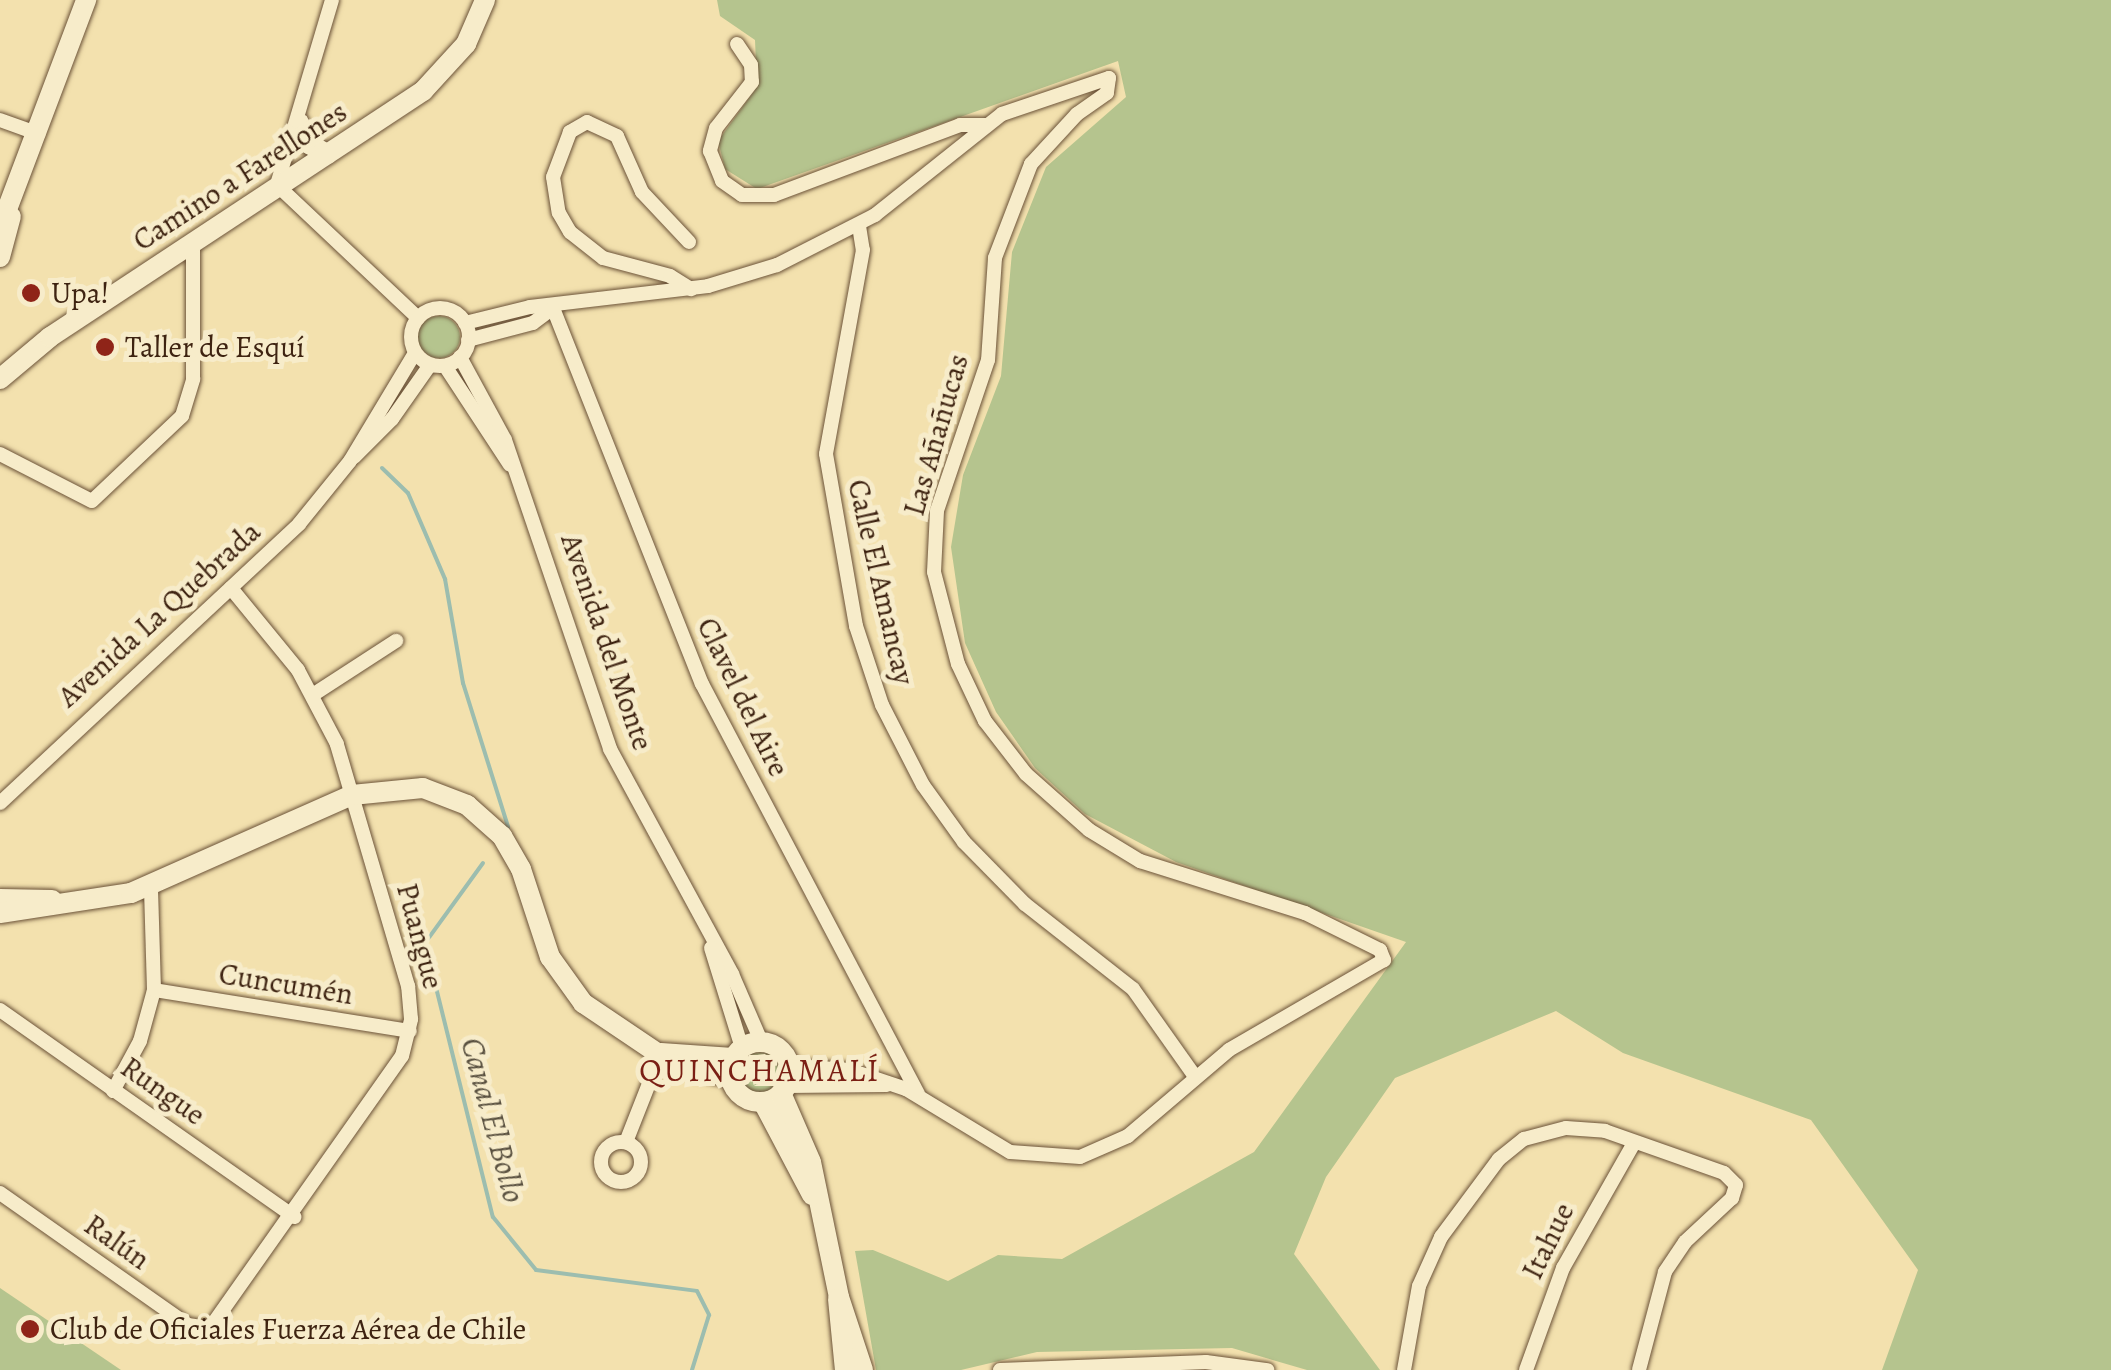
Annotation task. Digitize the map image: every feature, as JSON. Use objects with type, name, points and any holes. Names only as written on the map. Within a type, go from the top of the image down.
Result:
[{"type":"street","points":[[0,228],[61,77],[86,0]]},
{"type":"street","points":[[61,77],[83,49],[101,0]]},
{"type":"street","points":[[332,0],[299,123],[277,185],[418,318]]},
{"type":"street","name":"Camino a Farellones","points":[[0,378],[193,242],[435,82],[466,44],[485,0]]},
{"type":"street","points":[[737,44],[751,65],[752,82],[716,128],[710,152],[722,181],[742,195],[774,196],[960,124],[986,125]]},
{"type":"street","name":"Las Añañucas","points":[[986,125],[1032,99],[1108,78],[1107,92],[1077,114],[1031,164],[994,258],[988,360],[936,511],[934,572],[958,664],[985,720],[1026,774],[1089,830],[1140,861],[1305,913],[1380,950],[1384,960],[1194,1075]]},
{"type":"street","points":[[0,120],[39,134]]},
{"type":"street","points":[[689,242],[642,192],[617,136],[587,122],[570,132],[553,178],[558,213],[570,232],[603,258],[670,276],[691,289]]},
{"type":"street","points":[[299,123],[310,144],[326,154]]},
{"type":"street","points":[[465,323],[468,340],[460,358],[438,365],[415,353],[411,331],[418,318],[443,308],[465,323],[691,289],[777,265],[859,226],[986,125]]},
{"type":"street","points":[[0,257],[15,198]]},
{"type":"street","name":"Calle El Amancay","points":[[859,226],[864,250],[830,408],[826,468],[856,626],[882,705],[923,785],[970,850],[1025,904],[1132,989],[1194,1075]]},
{"type":"street","points":[[0,454],[92,501],[182,416],[193,379],[193,242]]},
{"type":"street","points":[[468,340],[534,324],[552,308]]},
{"type":"street","name":"Clavel del Aire","points":[[552,308],[702,684],[918,1094]]},
{"type":"street","name":"Avenida La Quebrada","points":[[350,461],[415,353]]},
{"type":"street","name":"Avenida del Monte","points":[[460,358],[498,425],[610,749],[710,942],[732,974],[742,1056]]},
{"type":"street","name":"Avenida La Quebrada","points":[[0,803],[298,524],[438,365]]},
{"type":"street","name":"Avenida del Monte","points":[[438,365],[510,466]]},
{"type":"street","name":"Puangue","points":[[205,1330],[222,1320],[295,1216],[396,1068],[410,1031],[405,975],[352,795],[314,694],[231,588]]},
{"type":"street","points":[[314,694],[396,640]]},
{"type":"street","points":[[0,913],[151,887],[352,795],[423,788],[480,814],[516,859],[544,944],[564,980],[607,1024],[661,1052],[742,1056],[783,1052],[780,1087],[818,1205],[839,1297],[863,1370]]},
{"type":"street","points":[[114,1090],[140,1042],[154,990],[151,887]]},
{"type":"street","points":[[0,899],[74,903]]},
{"type":"street","name":"Cuncumén","points":[[154,990],[410,1031]]},
{"type":"street","name":"Rungue","points":[[3,1018],[295,1216]]},
{"type":"street","points":[[626,1142],[661,1052]]},
{"type":"street","points":[[742,1056],[742,1096],[780,1087],[892,1085],[918,1094],[997,1146],[1066,1159],[1128,1136],[1194,1075]]},
{"type":"street","points":[[1404,1370],[1419,1286],[1441,1237],[1499,1159],[1524,1138],[1566,1128],[1634,1143],[1730,1176],[1736,1192],[1665,1272],[1638,1370]]},
{"type":"street","name":"Itahue","points":[[1526,1370],[1568,1256],[1634,1143]]},
{"type":"street","name":"Ralún","points":[[0,1193],[188,1325],[205,1330]]},
{"type":"street","points":[[839,1297],[844,1370]]},
{"type":"street","points":[[1000,1370],[1206,1362],[1267,1370]]},
{"type":"green space","points":[[717,0],[2111,0],[2111,1370],[1882,1370],[1918,1270],[1811,1120],[1623,1053],[1556,1011],[1395,1078],[1326,1177],[1294,1254],[1380,1370],[1307,1370],[1232,1348],[1037,1352],[961,1370],[876,1370],[855,1251],[873,1250],[948,1281],[998,1255],[1062,1259],[1254,1152],[1406,942],[1176,862],[1085,814],[1035,768],[996,712],[965,643],[951,547],[963,475],[1001,376],[1012,252],[1046,167],[1126,97],[1118,61],[757,189],[725,169],[718,141],[757,87],[755,40],[720,16]]},
{"type":"green space","points":[[439,316],[454,322],[460,337],[454,352],[439,358],[424,352],[418,337],[424,322]]},
{"type":"green space","points":[[760,1052],[775,1058],[781,1073],[775,1088],[760,1094],[745,1088],[739,1073],[745,1058]]},
{"type":"green space","name":"Club de Oficiales Fuerza Aérea de Chile","points":[[0,1288],[121,1370],[0,1370]]},
{"type":"waterway","name":"Canal El Bollo","points":[[382,468],[408,493],[445,579],[463,683],[508,827]]},
{"type":"waterway","name":"Canal El Bollo","points":[[483,863],[425,943],[493,1217],[536,1270],[697,1291],[709,1315],[692,1370]]},
{"type":"place","name":"Upa!","points":[[31,293]]},
{"type":"place","name":"Taller de Esquí","points":[[105,347]]},
{"type":"place","name":"Club de Oficiales Fuerza Aérea de Chile","points":[[30,1329]]},
{"type":"district","name":"QUINCHAMALÍ","points":[[760,1070]]}]
